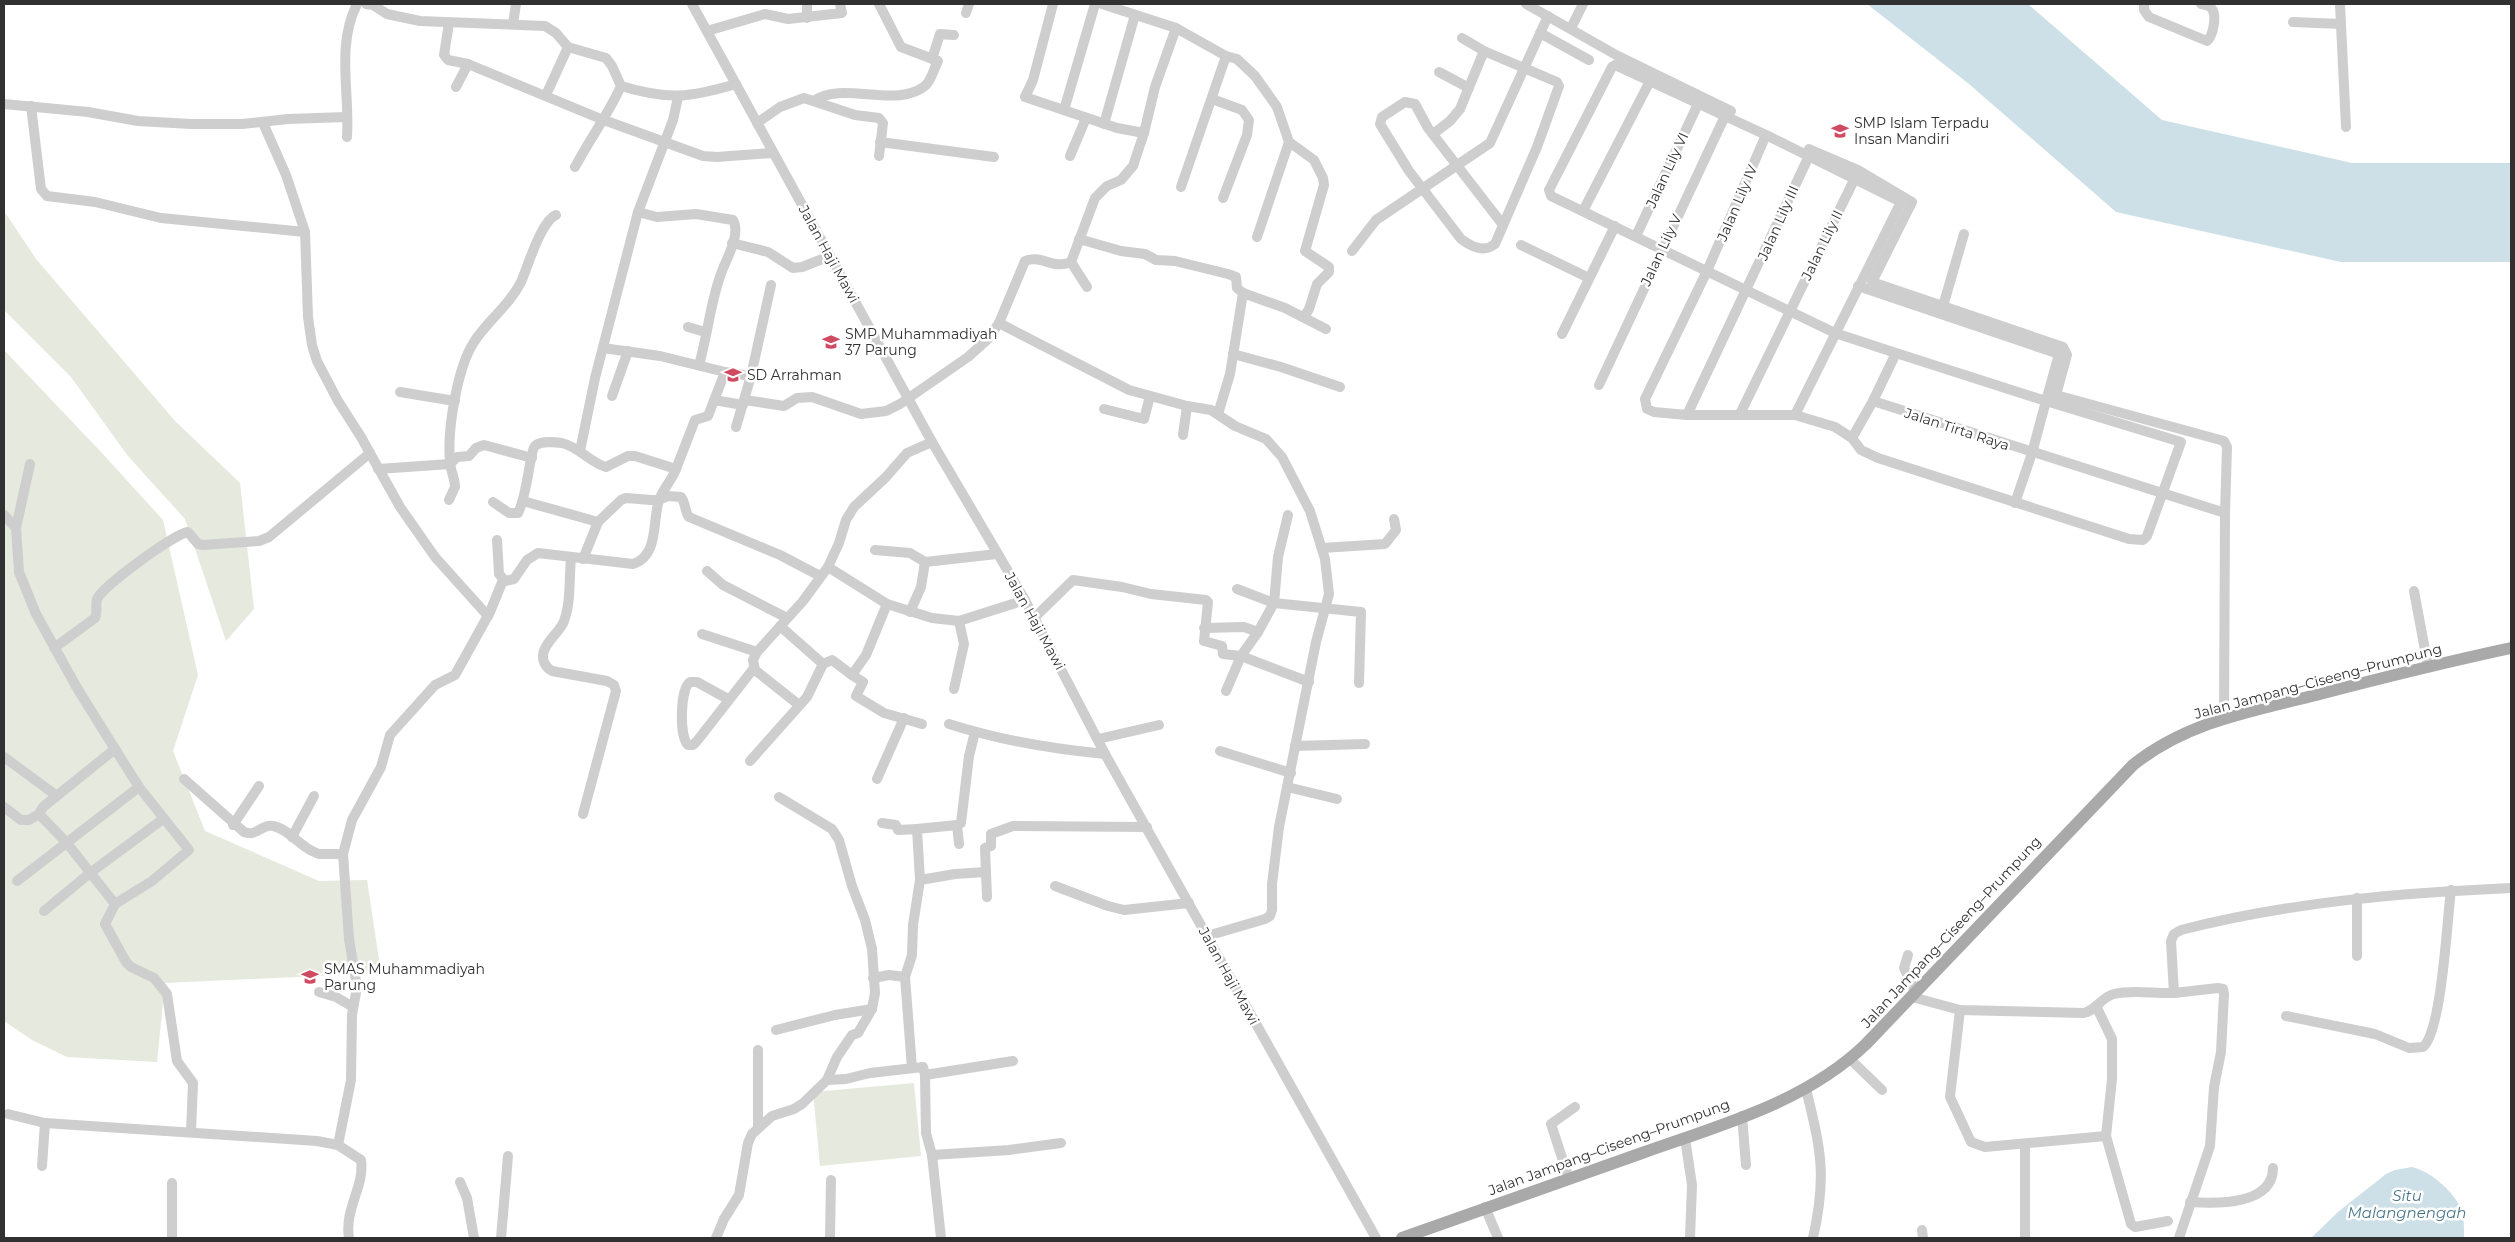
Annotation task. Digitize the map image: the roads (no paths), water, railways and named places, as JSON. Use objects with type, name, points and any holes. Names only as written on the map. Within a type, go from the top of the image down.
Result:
[{"type":"main road","name":"Jalan Jampang–Ciseeng–Prumpung","points":[[1402,1238],[1685,1138],[1806,1090],[1850,1059],[1914,995],[2133,765],[2181,733],[2224,718],[2428,666],[2511,648]]},
{"type":"street","points":[[347,138],[346,37],[357,4]]},
{"type":"street","points":[[371,4],[387,14],[420,21],[513,24],[549,28],[568,47],[606,58],[612,66],[621,86],[642,92],[678,97],[736,84]]},
{"type":"street","points":[[513,24],[516,4]]},
{"type":"street","name":"Jalan Haji Mawi","points":[[692,4],[932,442],[1025,600],[1105,754],[1148,827],[1376,1238]]},
{"type":"street","points":[[807,18],[808,4]]},
{"type":"street","points":[[814,101],[827,95],[900,94],[919,90],[930,80],[938,61],[901,47],[878,4]]},
{"type":"street","points":[[1053,4],[1033,80],[1025,97],[1104,124],[1144,133]]},
{"type":"street","points":[[1064,110],[1096,4]]},
{"type":"street","points":[[1102,4],[1176,28],[1245,65],[1266,89],[1277,107],[1289,142],[1314,160],[1320,171],[1324,186],[1304,251],[1329,267],[1329,272],[1317,284],[1309,309],[1304,317]]},
{"type":"street","points":[[1526,4],[1650,73],[1812,151],[1858,170],[1912,202],[1872,282],[2063,347],[2067,355],[2056,395],[2224,441],[2227,447],[2224,718]]},
{"type":"street","points":[[1571,28],[1583,4]]},
{"type":"street","points":[[2144,4],[2144,10],[2149,16],[2207,41],[2212,34],[2214,13],[2209,6],[2201,4]]},
{"type":"street","points":[[2340,4],[2346,127]]},
{"type":"street","points":[[707,31],[765,14],[788,19],[807,18],[843,7]]},
{"type":"street","points":[[1104,124],[1135,15]]},
{"type":"street","points":[[1352,251],[1376,220],[1490,143],[1548,16]]},
{"type":"street","points":[[2294,22],[2341,24]]},
{"type":"street","points":[[450,23],[445,57],[448,60],[468,64],[662,143],[710,157],[772,153]]},
{"type":"street","points":[[1071,262],[1095,198],[1107,186],[1121,180],[1133,166],[1144,133],[1155,86],[1176,28]]},
{"type":"street","points":[[1540,33],[1589,60]]},
{"type":"street","points":[[932,59],[940,34],[954,35]]},
{"type":"street","points":[[1462,38],[1484,50],[1557,82],[1559,91],[1503,225],[1495,244],[1490,248],[1477,248],[1461,238],[1423,189],[1382,129],[1380,120],[1405,102],[1413,102],[1433,134],[1503,225]]},
{"type":"street","points":[[546,96],[568,47]]},
{"type":"street","points":[[1433,134],[1456,114],[1484,50]]},
{"type":"street","points":[[1181,187],[1226,56]]},
{"type":"street","points":[[456,87],[468,64]]},
{"type":"street","points":[[1687,415],[1795,416],[1835,427],[1852,438],[1861,450],[1868,455],[2014,503],[2139,540],[2147,536],[2181,442],[2046,402],[1834,333],[1551,196],[1549,190],[1612,67],[1615,65],[1766,135],[1901,202],[1834,333],[1795,416]]},
{"type":"street","points":[[1439,72],[1469,88]]},
{"type":"street","points":[[1583,211],[1650,82]]},
{"type":"street","points":[[575,167],[587,149],[601,119],[611,106],[621,86]]},
{"type":"street","points":[[580,451],[603,348],[638,212],[662,143],[673,120],[678,97]]},
{"type":"street","points":[[757,123],[786,105],[804,98],[855,115],[882,119],[879,156]]},
{"type":"street","points":[[1212,99],[1242,110],[1248,120],[1247,135],[1223,198]]},
{"type":"street","points":[[4,104],[88,112],[138,121],[263,123],[288,119],[347,117]]},
{"type":"street","name":"Jalan Lily VI","points":[[1636,236],[1698,104]]},
{"type":"street","points":[[31,106],[41,189],[47,196],[95,202],[161,218],[305,232]]},
{"type":"street","name":"Jalan Lily V","points":[[1599,385],[1725,116]]},
{"type":"street","points":[[1070,156],[1086,118]]},
{"type":"street","points":[[263,123],[286,175],[305,232],[306,283],[312,345],[330,387],[370,453],[400,508],[435,558],[488,616]]},
{"type":"street","name":"Jalan Lily IV","points":[[1687,415],[1650,411],[1645,407],[1645,402],[1707,271],[1766,135]]},
{"type":"street","points":[[880,142],[994,158]]},
{"type":"street","points":[[1257,237],[1289,142]]},
{"type":"street","name":"Jalan Lily III","points":[[1687,415],[1809,156]]},
{"type":"street","name":"Jalan Lily II","points":[[1740,414],[1854,180]]},
{"type":"street","points":[[638,212],[666,218],[696,214],[730,219],[735,225],[732,243],[716,286],[699,364]]},
{"type":"street","points":[[449,500],[455,487],[450,464],[450,425],[466,358],[473,344],[510,301],[546,224],[556,215]]},
{"type":"street","points":[[1562,334],[1614,226]]},
{"type":"street","points":[[1943,306],[1964,234]]},
{"type":"street","points":[[1079,239],[1121,251],[1144,254],[1156,260],[1175,261],[1228,274],[1236,278],[1238,290],[1243,293],[1304,317],[1326,329]]},
{"type":"street","points":[[732,243],[768,252],[793,268],[802,267],[830,256]]},
{"type":"street","points":[[1521,245],[1589,278]]},
{"type":"street","points":[[714,400],[784,406],[797,398],[812,397],[860,414],[886,411],[909,398],[968,357],[988,339],[999,323],[1025,261],[1036,259],[1059,265],[1071,262]]},
{"type":"street","points":[[1071,262],[1087,287]]},
{"type":"street","points":[[736,427],[751,376],[771,285]]},
{"type":"street","points":[[1858,286],[2059,354],[2032,453],[2014,503]]},
{"type":"street","points":[[1218,414],[1233,354],[1243,293]]},
{"type":"street","points":[[999,323],[1129,390],[1188,406],[1211,410],[1235,426],[1266,439],[1277,448],[1310,511],[1322,548],[1329,585],[1326,609],[1316,642],[1279,827],[1272,884],[1272,910],[1270,916],[1207,936]]},
{"type":"street","points":[[688,327],[705,332]]},
{"type":"street","points":[[603,348],[699,364],[725,372],[751,376]]},
{"type":"street","points":[[612,396],[628,351]]},
{"type":"street","points":[[1852,438],[1873,401],[1896,353]]},
{"type":"street","points":[[1233,354],[1281,367],[1340,387]]},
{"type":"street","points":[[503,580],[514,579],[527,560],[538,553],[551,553],[570,558],[632,564],[642,562],[649,552],[659,500],[676,469],[694,420],[699,417],[707,418],[725,372]]},
{"type":"street","points":[[400,392],[455,401]]},
{"type":"street","points":[[1104,409],[1144,419],[1150,396]]},
{"type":"street","name":"Jalan Tirta Raya","points":[[1873,401],[2032,453],[2164,492],[2225,513]]},
{"type":"street","points":[[1183,434],[1188,406]]},
{"type":"street","points":[[799,705],[754,668],[753,660],[757,652],[803,601],[828,567],[839,543],[846,520],[854,507],[894,470],[907,453],[932,442]]},
{"type":"street","points":[[493,502],[514,514],[519,511],[535,446],[541,443],[563,444],[580,451],[606,467],[628,456],[635,456],[676,469]]},
{"type":"street","points":[[378,469],[450,464],[457,457],[469,456],[476,448],[484,445],[532,458]]},
{"type":"street","points":[[54,648],[94,618],[99,596],[147,554],[172,538],[188,532],[198,544],[203,545],[259,541],[269,537],[370,453]]},
{"type":"street","points":[[30,464],[16,528],[18,572],[36,614],[54,648],[115,749],[139,787],[188,848],[188,851],[152,881],[115,904],[105,924],[117,948],[131,967],[154,978],[167,994],[177,1061],[194,1083],[191,1132]]},
{"type":"street","points":[[583,559],[598,522],[626,498],[659,500],[668,496],[681,497],[684,501],[685,512],[689,517],[780,554],[820,576]]},
{"type":"street","points":[[523,501],[598,522]]},
{"type":"street","points":[[4,515],[16,528]]},
{"type":"street","points":[[1226,691],[1241,656],[1258,632],[1274,603],[1278,557],[1288,516]]},
{"type":"street","points":[[1322,548],[1385,544],[1396,530],[1394,519]]},
{"type":"street","points":[[338,1145],[351,1080],[353,1007],[357,980],[349,939],[343,854],[352,820],[381,767],[390,735],[435,685],[455,675],[488,616],[503,580],[498,564],[497,540]]},
{"type":"street","points":[[874,550],[910,553],[925,562],[997,554]]},
{"type":"street","points":[[570,558],[567,613],[562,626],[554,633],[544,651],[544,661],[552,671],[607,681],[614,685],[616,691],[583,814]]},
{"type":"street","points":[[910,612],[921,587],[925,562]]},
{"type":"street","points":[[828,567],[887,604],[932,618],[960,621],[1025,600]]},
{"type":"street","points":[[707,571],[723,585],[783,622],[823,664]]},
{"type":"street","points":[[1034,617],[1073,580],[1151,594],[1206,600],[1208,602],[1204,641],[1222,646],[1223,654],[1241,656],[1309,682]]},
{"type":"street","points":[[1237,589],[1274,603],[1362,613],[1359,683]]},
{"type":"street","points":[[2414,591],[2428,666]]},
{"type":"street","points":[[852,675],[866,656],[887,604]]},
{"type":"street","points":[[954,690],[964,644],[960,621]]},
{"type":"street","points":[[1204,628],[1244,627],[1258,632]]},
{"type":"street","points":[[702,634],[757,652]]},
{"type":"street","points":[[750,761],[799,705],[814,685],[823,664],[832,660],[863,682],[856,696],[884,713],[922,724]]},
{"type":"street","points":[[728,699],[697,682],[687,684],[682,730],[683,739],[688,745],[693,745],[697,741],[754,668]]},
{"type":"street","points":[[877,779],[904,718]]},
{"type":"street","points":[[949,724],[975,732],[1048,747],[1105,754]]},
{"type":"street","points":[[1098,739],[1159,725]]},
{"type":"street","points":[[882,824],[896,825],[898,830],[957,825],[961,823],[969,756],[975,732]]},
{"type":"street","points":[[1295,746],[1365,744]]},
{"type":"street","points":[[4,807],[21,820],[29,820],[39,814],[57,796],[115,749]]},
{"type":"street","points":[[1220,750],[1291,773]]},
{"type":"street","points":[[4,757],[57,796]]},
{"type":"street","points":[[184,779],[233,825],[250,834],[256,833],[267,826],[276,826],[306,848],[319,854],[343,854]]},
{"type":"street","points":[[233,825],[259,786]]},
{"type":"street","points":[[17,881],[139,787]]},
{"type":"street","points":[[1287,787],[1337,798]]},
{"type":"street","points":[[292,837],[314,796]]},
{"type":"street","points":[[716,1238],[724,1219],[739,1195],[748,1143],[758,1127],[772,1116],[794,1109],[802,1104],[827,1080],[837,1057],[852,1035],[858,1033],[872,1009],[875,993],[872,949],[865,920],[852,886],[839,840],[832,829],[779,797]]},
{"type":"street","points":[[39,814],[66,842],[115,904]]},
{"type":"street","points":[[44,911],[90,873],[163,819]]},
{"type":"street","points":[[957,825],[959,844]]},
{"type":"street","points":[[987,897],[985,848],[991,846],[991,834],[1013,826],[1148,827]]},
{"type":"street","points":[[912,1068],[905,977],[912,955],[913,924],[920,880],[917,829]]},
{"type":"street","points":[[920,880],[955,874],[986,872]]},
{"type":"street","points":[[1055,886],[1124,910],[1189,903]]},
{"type":"street","points":[[2174,993],[2171,941],[2176,932],[2242,915],[2357,898],[2451,890],[2511,888]]},
{"type":"street","points":[[2286,1016],[2374,1034],[2409,1048],[2418,1048],[2426,1044],[2430,1038],[2442,979],[2451,890]]},
{"type":"street","points":[[2357,898],[2357,956]]},
{"type":"street","points":[[1908,955],[1904,968],[1914,995],[1960,1010],[2075,1014],[2089,1012],[2097,1008],[2106,997],[2115,993],[2174,993],[2218,988],[2224,991],[2221,1052],[2214,1087],[2210,1146],[2179,1238]]},
{"type":"street","points":[[873,978],[905,977]]},
{"type":"street","points":[[319,992],[336,997],[353,1007]]},
{"type":"street","points":[[2097,1008],[2112,1040],[2112,1079],[2106,1136],[2131,1224],[2136,1227],[2168,1221]]},
{"type":"street","points":[[776,1030],[835,1015],[872,1009]]},
{"type":"street","points":[[1960,1010],[1950,1090],[1952,1104],[1971,1142],[1980,1147],[2106,1136]]},
{"type":"street","points":[[758,1050],[758,1127]]},
{"type":"street","points":[[1850,1059],[1882,1090]]},
{"type":"street","points":[[925,1075],[1013,1061]]},
{"type":"street","points":[[827,1080],[846,1079],[870,1072],[922,1067],[925,1075],[926,1133],[932,1155],[941,1238]]},
{"type":"street","points":[[1806,1090],[1821,1149],[1823,1170],[1820,1206],[1813,1238]]},
{"type":"street","points":[[1569,1179],[1551,1124],[1575,1107]]},
{"type":"street","points":[[8,1114],[45,1123],[316,1141],[338,1145],[361,1160],[363,1172],[351,1203],[348,1238]]},
{"type":"street","points":[[1742,1116],[1746,1165]]},
{"type":"street","points":[[42,1166],[45,1123]]},
{"type":"street","points":[[1685,1138],[1692,1185],[1690,1238]]},
{"type":"street","points":[[932,1155],[1009,1150],[1061,1143]]},
{"type":"street","points":[[2025,1144],[2025,1238]]},
{"type":"street","points":[[501,1238],[508,1156]]},
{"type":"street","points":[[2190,1202],[2206,1203],[2237,1200],[2261,1193],[2271,1181],[2273,1168]]},
{"type":"street","points":[[830,1238],[831,1180]]},
{"type":"street","points":[[460,1182],[467,1198],[474,1238]]},
{"type":"street","points":[[172,1183],[172,1238]]},
{"type":"street","points":[[1485,1208],[1498,1238]]},
{"type":"water","points":[[1867,4],[2028,4],[2162,120],[2352,163],[2511,163],[2511,262],[2341,262],[2116,212],[1969,84]]},
{"type":"water","name":"Situ Malangnengah","points":[[2412,1167],[2427,1173],[2443,1185],[2456,1199],[2463,1214],[2464,1238],[2311,1238],[2338,1212],[2386,1174],[2395,1170]]},
{"type":"place","name":"SMP Islam Terpadu Insan Mandiri","points":[[1840,131]]},
{"type":"place","name":"SMP Muhammadiyah 37 Parung","points":[[831,342]]},
{"type":"place","name":"SD Arrahman","points":[[733,375]]},
{"type":"place","name":"SMAS Muhammadiyah Parung","points":[[310,977]]}]
